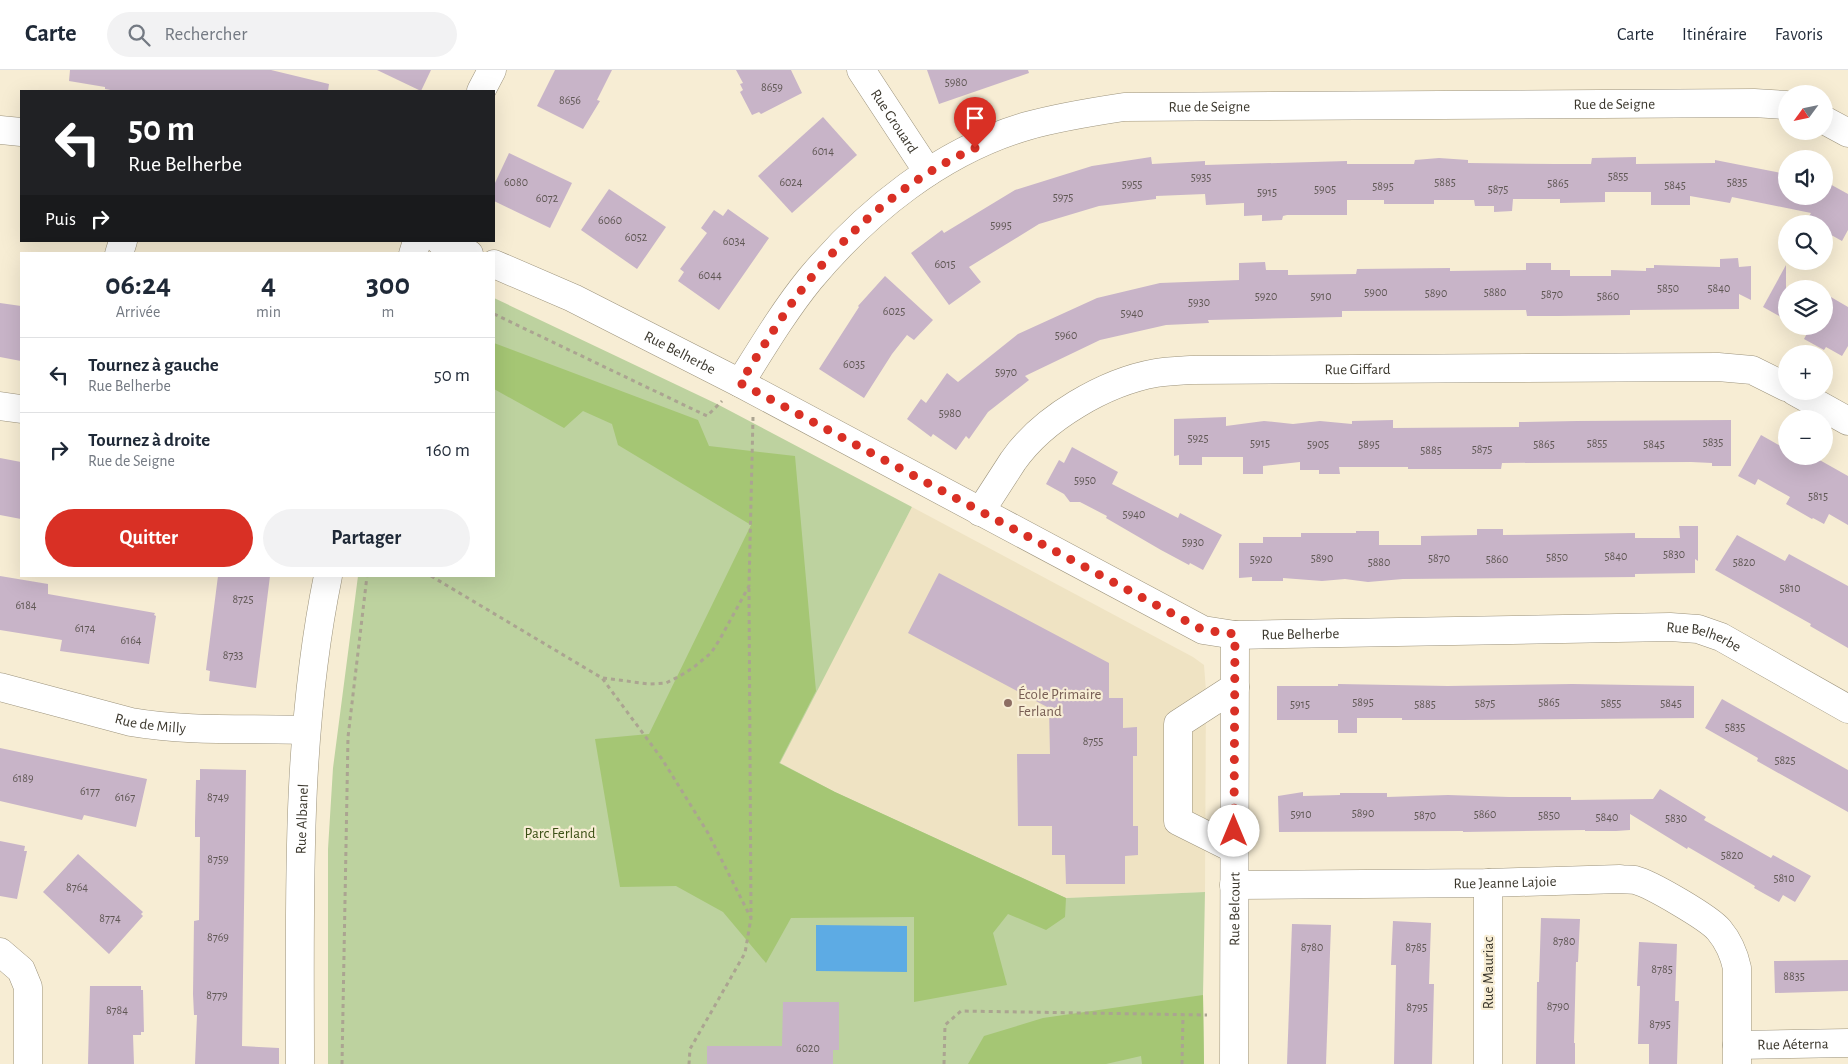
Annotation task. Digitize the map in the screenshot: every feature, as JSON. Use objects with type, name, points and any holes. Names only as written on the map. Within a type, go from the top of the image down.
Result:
[{"type":"street","points":[[482,90],[492,70]]},
{"type":"street","name":"Rue Grouard","points":[[861,70],[928,172]]},
{"type":"street","name":"Rue de Seigne","points":[[747,387],[794,301],[827,260],[875,213],[928,172],[959,155],[1026,127],[1069,116],[1124,107],[1744,103],[1778,105]]},
{"type":"street","points":[[1833,125],[1848,133]]},
{"type":"street","points":[[0,130],[20,132]]},
{"type":"street","points":[[442,242],[465,252]]},
{"type":"street","name":"Rue Belherbe","points":[[495,264],[573,298],[747,387],[1203,630],[1235,634],[1670,627],[1698,629],[1721,637],[1848,709]]},
{"type":"street","name":"Rue Giffard","points":[[980,512],[1014,460],[1050,423],[1092,396],[1128,381],[1157,373],[1201,370],[1718,367],[1752,370],[1778,383]]},
{"type":"street","points":[[1810,400],[1848,421]]},
{"type":"street","points":[[0,406],[20,409]]},
{"type":"street","name":"Rue Albanel","points":[[300,1064],[301,861],[306,730],[322,605],[328,577]]},
{"type":"street","name":"Rue Belcourt","points":[[1234,1064],[1235,634]]},
{"type":"street","name":"Rue de Milly","points":[[0,687],[131,722],[151,725],[182,728],[306,730]]},
{"type":"street","points":[[1234,849],[1178,821],[1178,724],[1235,687]]},
{"type":"street","name":"Rue Jeanne Lajoie","points":[[1234,885],[1635,880],[1652,887],[1706,918],[1718,928],[1727,940],[1734,954],[1737,968],[1737,1055]]},
{"type":"street","name":"Rue Mauriac","points":[[1488,883],[1488,1064]]},
{"type":"street","points":[[0,952],[21,970],[28,988],[28,1064]]},
{"type":"street","name":"Rue Aéterna","points":[[1737,1055],[1848,1043]]},
{"type":"path","points":[[495,314],[707,416],[716,408]]},
{"type":"path","points":[[689,1064],[690,1049],[745,953],[751,918],[747,387]]},
{"type":"path","points":[[342,1064],[348,737],[367,577]]},
{"type":"path","points":[[433,577],[602,678],[662,759],[708,833],[751,918]]},
{"type":"path","points":[[602,678],[648,684],[666,683],[680,676],[711,653],[749,586]]},
{"type":"path","points":[[944,1064],[945,1025],[961,1011],[1207,1015]]},
{"type":"path","points":[[1182,1064],[1183,1016]]},
{"type":"shaded area","name":"École Primaire Ferland","points":[[912,507],[1193,657],[1204,665],[1206,691],[1205,892],[1066,898],[835,792],[779,763]]},
{"type":"green space","name":"Parc Ferland","points":[[495,298],[717,404],[912,507],[780,763],[835,792],[1066,898],[1205,892],[1204,1064],[328,1064],[328,849],[333,768],[358,577],[495,577]]},
{"type":"green space","points":[[495,343],[698,420],[709,446],[795,456],[816,691],[779,763],[835,792],[1066,898],[1065,917],[1046,930],[1008,914],[993,933],[1007,985],[914,1002],[914,917],[791,918],[766,963],[723,912],[676,886],[620,887],[595,739],[649,734],[751,525],[618,445],[612,424],[583,411],[564,428],[495,390]]},
{"type":"green space","points":[[1203,995],[1204,1064],[1142,1064],[1141,1056],[1106,1064],[968,1064],[984,1036],[1043,1018]]},
{"type":"water","points":[[816,925],[907,926],[907,972],[816,971]]},
{"type":"building","points":[[70,70],[271,70],[329,84],[328,90],[110,90],[105,89],[105,87],[69,81]]},
{"type":"building","points":[[377,70],[431,70],[421,90]]},
{"type":"building","points":[[555,70],[612,70],[597,100],[600,101],[583,129],[537,106]]},
{"type":"building","points":[[736,70],[791,70],[802,93],[761,114],[759,112],[752,115],[740,92],[743,90],[740,84],[743,83]]},
{"type":"building","points":[[927,70],[1028,70],[1029,73],[939,104]]},
{"type":"building","points":[[823,117],[857,155],[792,213],[758,176]]},
{"type":"building","points":[[509,153],[572,183],[550,228],[495,201],[495,183]]},
{"type":"building","points":[[1151,157],[1152,164],[1205,161],[1205,165],[1347,161],[1347,164],[1414,164],[1415,160],[1439,158],[1468,160],[1468,163],[1555,164],[1591,164],[1592,158],[1636,157],[1636,164],[1715,163],[1715,160],[1778,172],[1778,205],[1833,205],[1833,186],[1848,194],[1848,230],[1842,241],[1833,236],[1833,215],[1810,215],[1811,213],[1732,197],[1730,203],[1690,196],[1690,205],[1651,205],[1651,192],[1605,192],[1605,202],[1560,203],[1560,199],[1513,199],[1512,211],[1494,212],[1494,206],[1475,206],[1474,200],[1434,200],[1434,204],[1384,204],[1384,200],[1347,200],[1347,215],[1287,215],[1283,216],[1282,220],[1262,221],[1262,215],[1244,216],[1244,203],[1206,205],[1205,194],[1156,196],[1156,199],[1099,206],[1039,224],[969,267],[981,282],[949,305],[911,253],[942,230],[944,233],[1015,190],[1092,166]]},
{"type":"building","points":[[609,189],[666,227],[637,269],[581,230]]},
{"type":"building","points":[[728,209],[769,238],[719,310],[678,281],[684,272],[680,269],[707,233],[701,228],[714,210],[723,216]]},
{"type":"building","points":[[1738,258],[1739,267],[1751,266],[1751,300],[1739,294],[1739,309],[1630,310],[1630,315],[1558,316],[1527,316],[1526,310],[1342,311],[1342,317],[1208,320],[1209,323],[1166,325],[1100,340],[1025,376],[1029,380],[988,412],[969,439],[966,436],[956,450],[933,434],[931,437],[907,419],[921,399],[926,403],[947,373],[958,382],[1018,334],[1097,298],[1160,283],[1239,280],[1239,263],[1265,262],[1266,270],[1288,270],[1288,275],[1356,274],[1357,269],[1450,268],[1450,271],[1526,270],[1526,263],[1551,263],[1551,270],[1570,270],[1570,276],[1611,276],[1611,270],[1646,271],[1646,268],[1654,268],[1654,265],[1720,267],[1720,259]]},
{"type":"building","points":[[1783,270],[1786,270],[1786,280],[1778,280],[1778,315],[1763,307]]},
{"type":"building","points":[[885,276],[933,320],[914,340],[907,335],[892,354],[864,398],[819,369],[858,306]]},
{"type":"building","points":[[1833,298],[1848,307],[1848,346],[1842,356],[1833,351],[1833,345],[1815,345],[1804,339],[1806,335],[1833,335]]},
{"type":"building","points":[[0,303],[20,306],[20,361],[0,357]]},
{"type":"building","points":[[1226,417],[1226,426],[1264,421],[1293,424],[1320,421],[1352,424],[1352,421],[1393,420],[1393,428],[1519,427],[1519,422],[1731,420],[1731,466],[1712,466],[1712,463],[1691,462],[1502,463],[1501,469],[1339,467],[1340,474],[1319,474],[1319,470],[1300,470],[1300,462],[1263,466],[1263,474],[1243,474],[1243,457],[1202,457],[1202,465],[1179,465],[1179,455],[1174,456],[1174,419]]},
{"type":"building","points":[[1761,435],[1778,445],[1778,465],[1828,465],[1848,476],[1848,525],[1829,514],[1824,524],[1812,519],[1786,504],[1790,497],[1758,479],[1755,485],[1738,476]]},
{"type":"building","points":[[1072,447],[1118,472],[1112,484],[1178,518],[1180,513],[1222,535],[1203,570],[1190,563],[1189,565],[1161,550],[1106,518],[1107,516],[1080,502],[1070,502],[1064,494],[1046,484],[1059,460],[1064,463]]},
{"type":"building","points":[[0,458],[20,462],[20,519],[0,515]]},
{"type":"building","points":[[1679,526],[1698,526],[1698,561],[1695,559],[1695,573],[1635,574],[1635,577],[1403,579],[1368,582],[1345,579],[1322,581],[1283,578],[1283,581],[1252,581],[1252,577],[1239,578],[1239,543],[1263,543],[1263,537],[1301,537],[1301,533],[1379,531],[1379,545],[1421,545],[1421,536],[1477,535],[1477,529],[1503,529],[1503,535],[1635,533],[1635,538],[1680,538]]},
{"type":"building","points":[[1737,535],[1785,561],[1789,554],[1848,586],[1848,648],[1810,626],[1811,624],[1715,570]]},
{"type":"building","points":[[939,573],[1109,663],[1109,698],[1123,698],[1123,728],[1137,727],[1137,756],[1133,756],[1133,826],[1138,826],[1138,855],[1125,856],[1125,884],[1066,884],[1065,855],[1052,855],[1052,826],[1018,826],[1017,754],[1050,754],[1049,708],[908,633]]},
{"type":"building","points":[[0,576],[48,584],[48,594],[155,613],[149,664],[60,651],[62,640],[0,630]]},
{"type":"building","points":[[218,577],[270,577],[256,688],[209,681],[210,671],[206,670]]},
{"type":"building","points":[[1338,684],[1694,686],[1694,718],[1402,720],[1402,718],[1357,718],[1357,733],[1338,733],[1338,720],[1277,720],[1277,686],[1338,686]]},
{"type":"building","points":[[1722,699],[1848,770],[1848,812],[1757,761],[1758,758],[1705,728]]},
{"type":"building","points":[[0,748],[147,779],[136,827],[84,815],[82,820],[0,801]]},
{"type":"building","points":[[200,769],[246,770],[242,1046],[279,1048],[279,1064],[195,1064],[197,1015],[194,1015],[193,994],[194,921],[199,920],[200,837],[195,837],[195,822],[196,780],[200,780]]},
{"type":"building","points":[[1660,789],[1706,817],[1704,820],[1771,858],[1773,855],[1811,876],[1795,902],[1783,895],[1779,902],[1754,888],[1755,886],[1688,847],[1687,849],[1630,814],[1630,830],[1616,831],[1279,832],[1278,796],[1303,792],[1303,796],[1340,795],[1340,793],[1387,793],[1387,797],[1448,795],[1571,797],[1571,800],[1653,799]]},
{"type":"building","points":[[0,841],[25,846],[24,851],[27,851],[17,899],[0,896]]},
{"type":"building","points":[[78,854],[143,912],[141,914],[143,916],[109,954],[43,892]]},
{"type":"building","points":[[1541,918],[1580,919],[1578,962],[1576,962],[1575,1064],[1536,1064],[1537,982],[1539,982]]},
{"type":"building","points":[[1393,921],[1431,923],[1429,984],[1434,984],[1432,1064],[1394,1064],[1396,965],[1391,965]]},
{"type":"building","points":[[1292,924],[1331,925],[1326,1064],[1287,1064]]},
{"type":"building","points":[[1639,942],[1677,944],[1675,1001],[1679,1001],[1677,1064],[1649,1064],[1649,1044],[1638,1044],[1640,986],[1637,986]]},
{"type":"building","points":[[1848,960],[1848,991],[1775,993],[1774,961]]},
{"type":"building","points":[[90,986],[141,986],[141,990],[143,990],[144,1032],[141,1032],[141,1035],[133,1035],[134,1064],[88,1064]]},
{"type":"building","points":[[783,1002],[839,1002],[839,1050],[833,1050],[833,1064],[707,1064],[707,1046],[782,1046]]},
{"type":"place","name":"École Primaire Ferland","points":[[1008,703]]},
{"type":"route","points":[[975,148],[928,172],[875,213],[827,260],[794,301],[740,383],[1203,630],[1235,634],[1234,831]]}]
